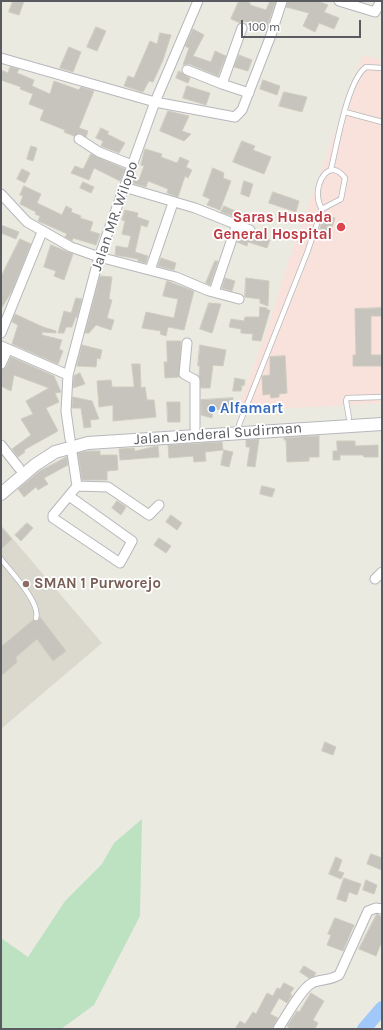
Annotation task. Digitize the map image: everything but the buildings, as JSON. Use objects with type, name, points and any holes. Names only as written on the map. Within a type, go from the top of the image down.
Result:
[{"type":"main road","name":"Jalan Jenderal Sudirman","points":[[70,443],[88,443],[238,429],[349,421],[382,416]]},
{"type":"main road","name":"Jalan Jenderal Sudirman","points":[[349,421],[382,424]]},
{"type":"main road","name":"Jalan Jenderal Sudirman","points":[[54,448],[87,436],[195,428],[238,429]]},
{"type":"main road","points":[[1,484],[19,468],[54,448]]},
{"type":"main road","points":[[1,494],[54,448]]},
{"type":"street","name":"Jalan MR. Wilopo","points":[[77,486],[66,411],[68,375],[99,257],[155,102],[198,1]]},
{"type":"street","points":[[2,61],[155,102],[235,117],[240,113],[249,93],[282,1]]},
{"type":"street","points":[[339,1],[375,12],[381,1]]},
{"type":"street","points":[[222,84],[242,28]]},
{"type":"street","points":[[187,70],[249,93]]},
{"type":"street","points":[[79,139],[99,152],[132,165]]},
{"type":"street","points":[[124,187],[195,208],[250,230]]},
{"type":"street","points":[[1,194],[27,222],[42,232],[71,247],[99,257],[176,277],[214,292],[239,299]]},
{"type":"street","points":[[150,270],[174,202]]},
{"type":"street","points":[[214,292],[237,224]]},
{"type":"street","points":[[1,333],[42,232]]},
{"type":"street","points":[[187,343],[184,374],[194,380],[195,428]]},
{"type":"street","points":[[1,364],[4,348],[68,375]]},
{"type":"street","points":[[1,445],[19,468]]},
{"type":"street","points":[[69,496],[132,541],[120,563],[54,519],[53,515],[77,486],[108,487],[149,515],[159,505]]},
{"type":"street","points":[[375,579],[382,572]]},
{"type":"street","points":[[278,1029],[302,991],[312,983],[332,979],[339,975],[368,911],[376,908],[382,909]]},
{"type":"lane","points":[[238,429],[307,253],[322,209],[318,197],[318,190],[325,174],[331,169],[351,90],[363,69],[373,66],[382,68]]},
{"type":"lane","points":[[345,112],[382,122]]},
{"type":"lane","points":[[322,209],[340,201],[345,182],[342,174],[331,169]]},
{"type":"lane","points":[[349,421],[346,401],[347,398],[382,397]]},
{"type":"lane","points":[[1,559],[35,603],[38,612],[36,618]]},
{"type":"shaded area","name":"Saras Husada General Hospital","points":[[363,55],[382,60],[382,403],[237,411],[268,328],[288,262]]},
{"type":"shaded area","name":"SMAN 1 Purworejo","points":[[1,525],[102,643],[1,729]]},
{"type":"green space","points":[[142,819],[140,916],[94,1005],[61,1029],[1,1029],[1,938],[28,957],[65,901],[102,864],[114,843]]},
{"type":"waterway","points":[[364,1029],[382,1008]]},
{"type":"place","name":"Saras Husada General Hospital","points":[[341,227]]},
{"type":"place","name":"Alfamart","points":[[212,409]]},
{"type":"place","name":"SMAN 1 Purworejo","points":[[26,584]]}]
